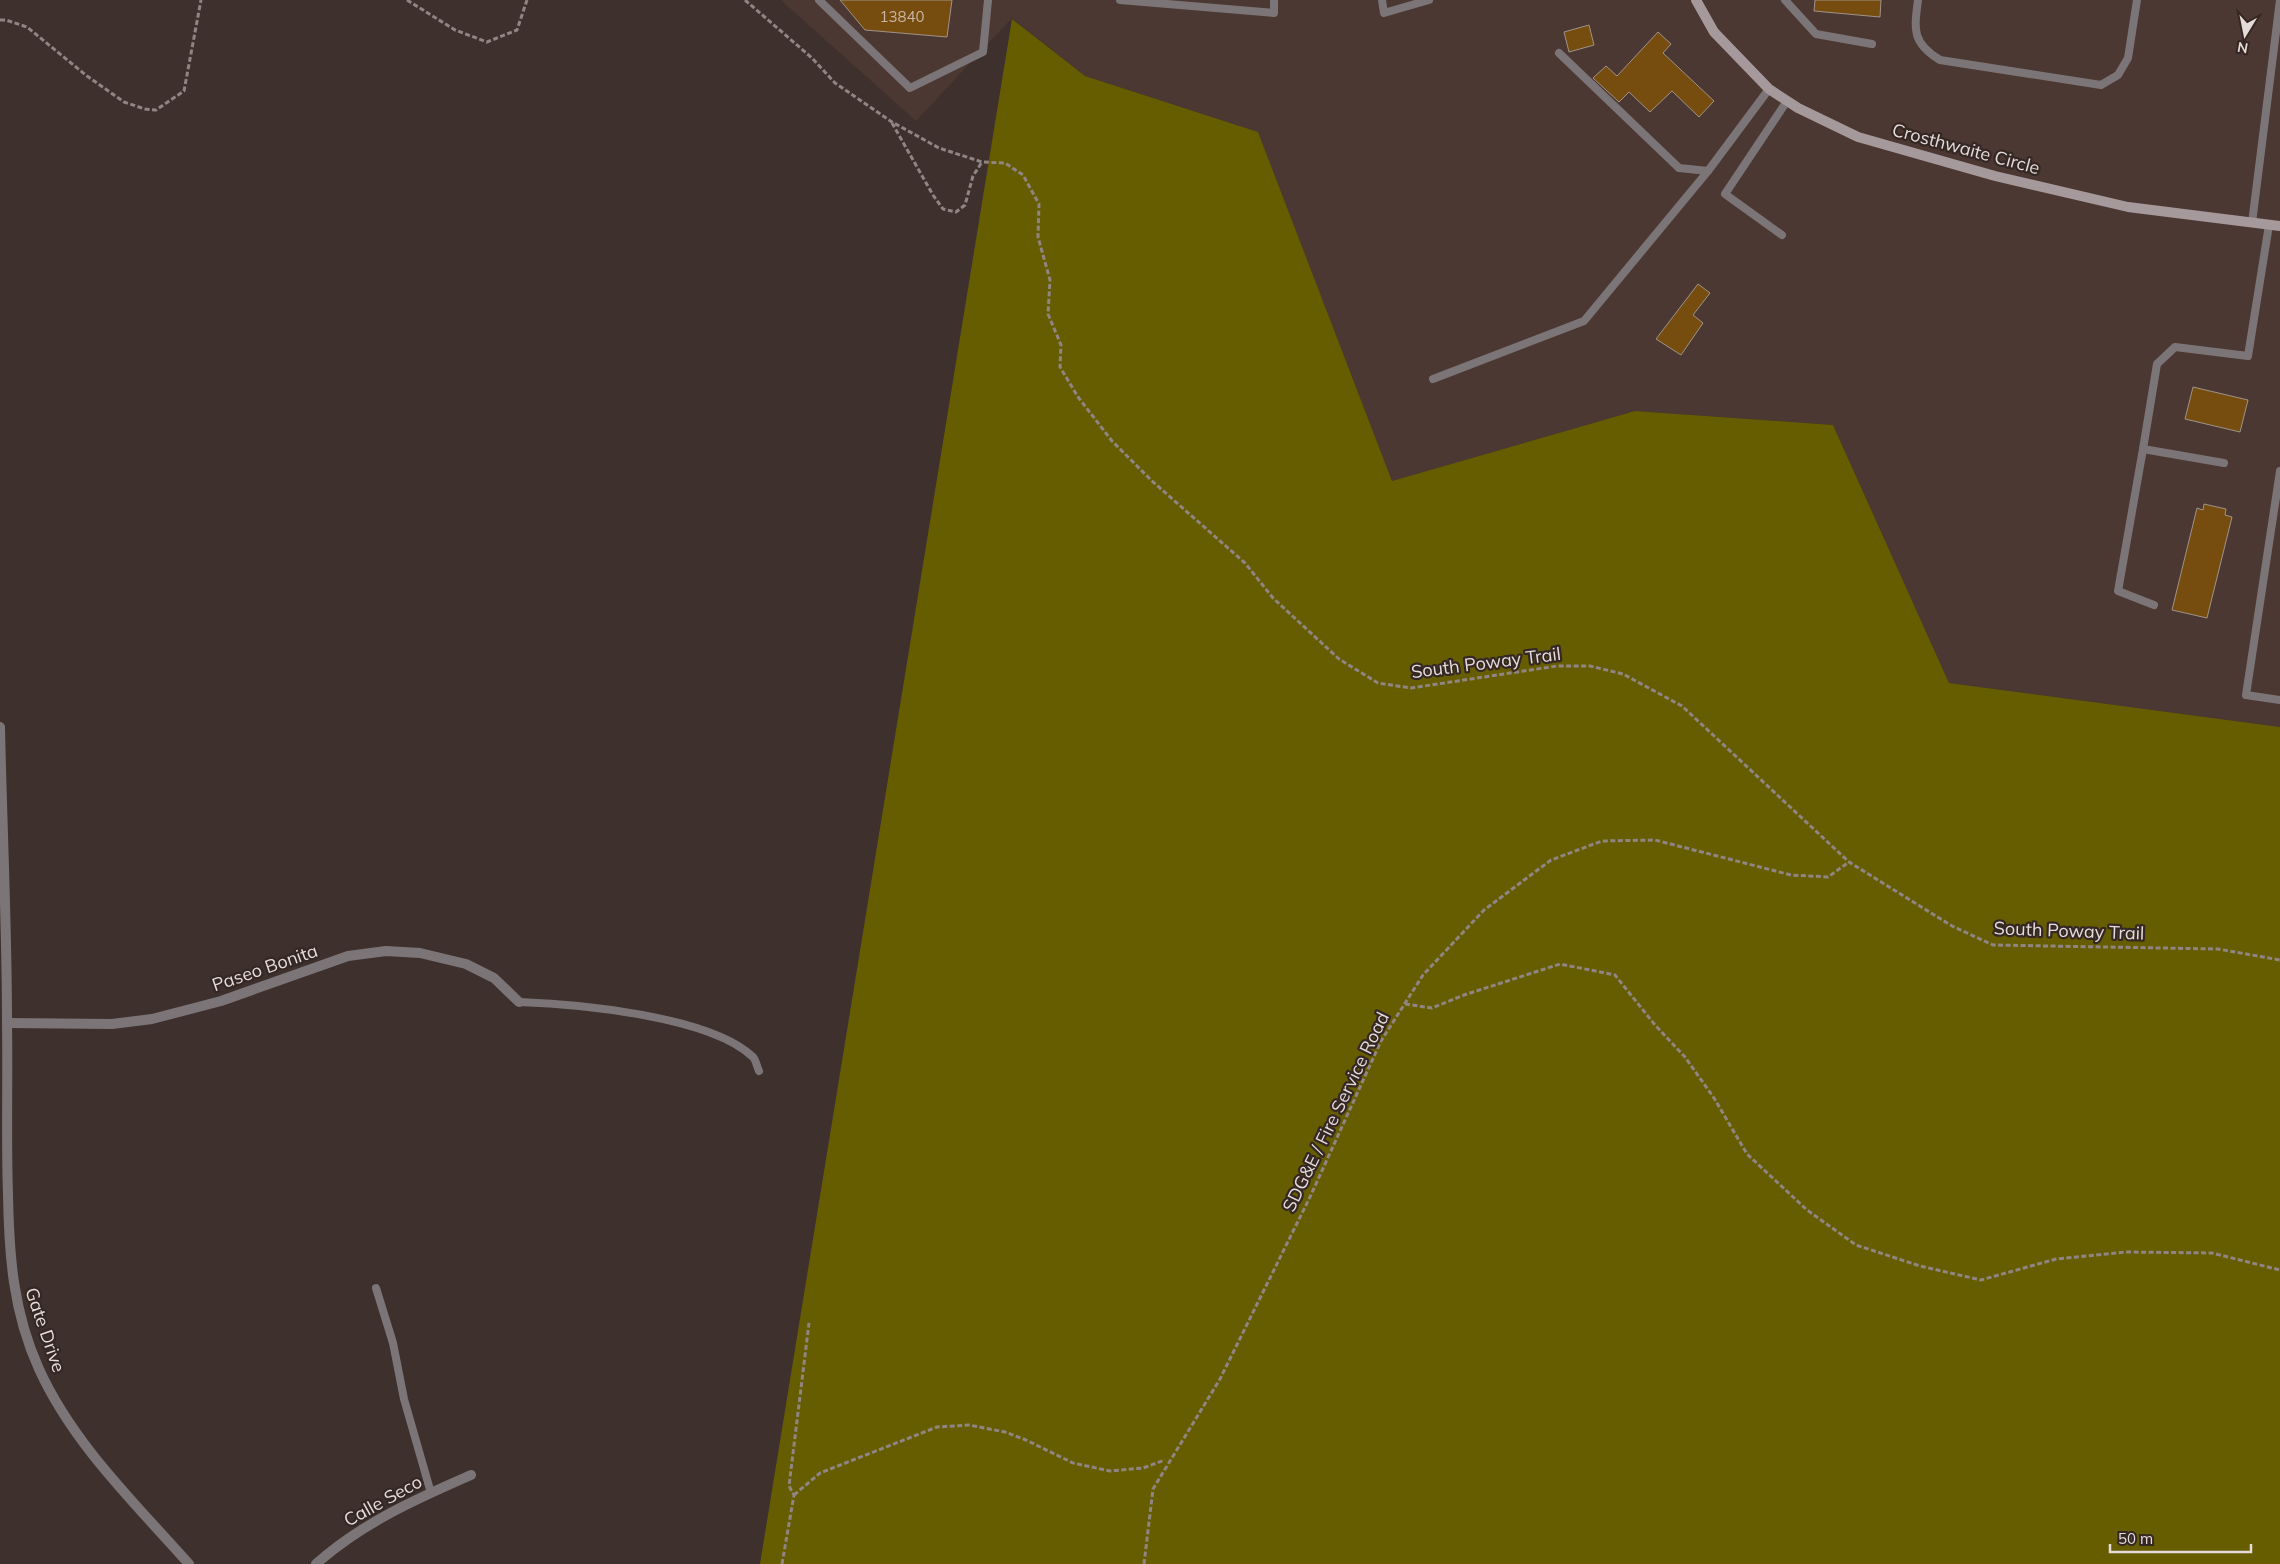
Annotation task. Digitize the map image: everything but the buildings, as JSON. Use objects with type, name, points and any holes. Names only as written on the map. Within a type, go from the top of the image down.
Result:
[{"type":"street","name":"Crosthwaite Circle","points":[[1696,0],[1714,32],[1769,89],[1798,108],[1858,137],[1995,176],[2128,207],[2280,226]]},
{"type":"street","name":"Gate Drive","points":[[0,727],[7,1023],[6,1142],[10,1263],[18,1309],[30,1348],[50,1392],[92,1455],[189,1564]]},
{"type":"street","name":"Paseo Bonita","points":[[7,1023],[112,1024],[152,1019],[212,1004],[348,956],[386,951],[420,953],[466,964],[494,978],[519,1002]]},
{"type":"street","name":"Calle Seco","points":[[316,1564],[356,1532],[378,1519],[431,1492],[471,1475]]},
{"type":"lane","points":[[819,0],[910,88],[983,52],[988,0]]},
{"type":"lane","points":[[1120,0],[1274,13],[1274,0]]},
{"type":"lane","points":[[1382,0],[1384,13],[1429,0]]},
{"type":"lane","points":[[1785,0],[1816,34],[1872,44]]},
{"type":"lane","points":[[1918,0],[1916,36],[1924,50],[1940,60],[2101,85],[2118,75],[2128,58],[2137,0]]},
{"type":"lane","points":[[2252,222],[2280,0]]},
{"type":"lane","points":[[1559,53],[1679,168],[1708,171]]},
{"type":"lane","points":[[1434,379],[1584,321],[1708,171],[1769,89]]},
{"type":"lane","points":[[1782,235],[1725,194],[1787,101]]},
{"type":"lane","points":[[2154,605],[2118,591],[2156,364],[2174,347],[2248,356],[2269,225]]},
{"type":"lane","points":[[2143,449],[2224,464]]},
{"type":"lane","points":[[2280,471],[2246,695],[2280,700]]},
{"type":"lane","points":[[519,1002],[572,1004],[623,1012],[696,1028],[732,1043],[754,1058],[758,1071]]},
{"type":"lane","points":[[376,1288],[393,1344],[409,1417],[431,1492]]},
{"type":"path","points":[[0,20],[27,26],[87,76],[124,102],[156,110],[184,91],[202,0]]},
{"type":"path","points":[[407,0],[455,30],[487,42],[517,30],[527,0]]},
{"type":"path","name":"South Poway Trail","points":[[745,0],[812,58],[835,84],[892,122],[939,148],[982,162],[1005,163],[1023,175],[1039,204],[1038,237],[1050,280],[1048,314],[1061,345],[1060,368],[1078,397],[1112,441],[1152,481],[1245,563],[1274,598],[1339,660],[1378,683],[1411,688],[1556,666],[1590,666],[1623,674],[1682,706],[1849,862],[1952,926],[1993,945],[2218,949],[2280,960]]},
{"type":"path","points":[[892,122],[933,195],[943,209],[956,212],[965,205],[972,176],[982,162]]},
{"type":"path","name":"SDG&E / Fire Service Road","points":[[1144,1564],[1153,1489],[1220,1379],[1310,1197],[1381,1041],[1424,975],[1484,910],[1551,860],[1602,842],[1655,840],[1791,875],[1828,876],[1849,862]]},
{"type":"path","points":[[1405,1004],[1432,1008],[1464,995],[1560,964],[1615,975],[1655,1025],[1685,1057],[1714,1098],[1747,1154],[1807,1210],[1856,1245],[1920,1266],[1980,1280],[2056,1259],[2126,1252],[2212,1253],[2280,1270]]},
{"type":"path","points":[[782,1564],[794,1495],[789,1486],[809,1323]]},
{"type":"path","points":[[794,1495],[820,1473],[937,1427],[969,1425],[1005,1432],[1073,1463],[1110,1471],[1143,1468],[1164,1460]]},
{"type":"shaded area","points":[[781,0],[2280,0],[2280,727],[1949,683],[1833,425],[1635,411],[1392,481],[1258,132],[1085,76],[1012,18],[916,121]]},
{"type":"shaded area","points":[[1012,19],[1085,76],[1258,132],[1392,481],[1635,411],[1833,425],[1949,683],[2280,727],[2280,1564],[760,1564]]}]
